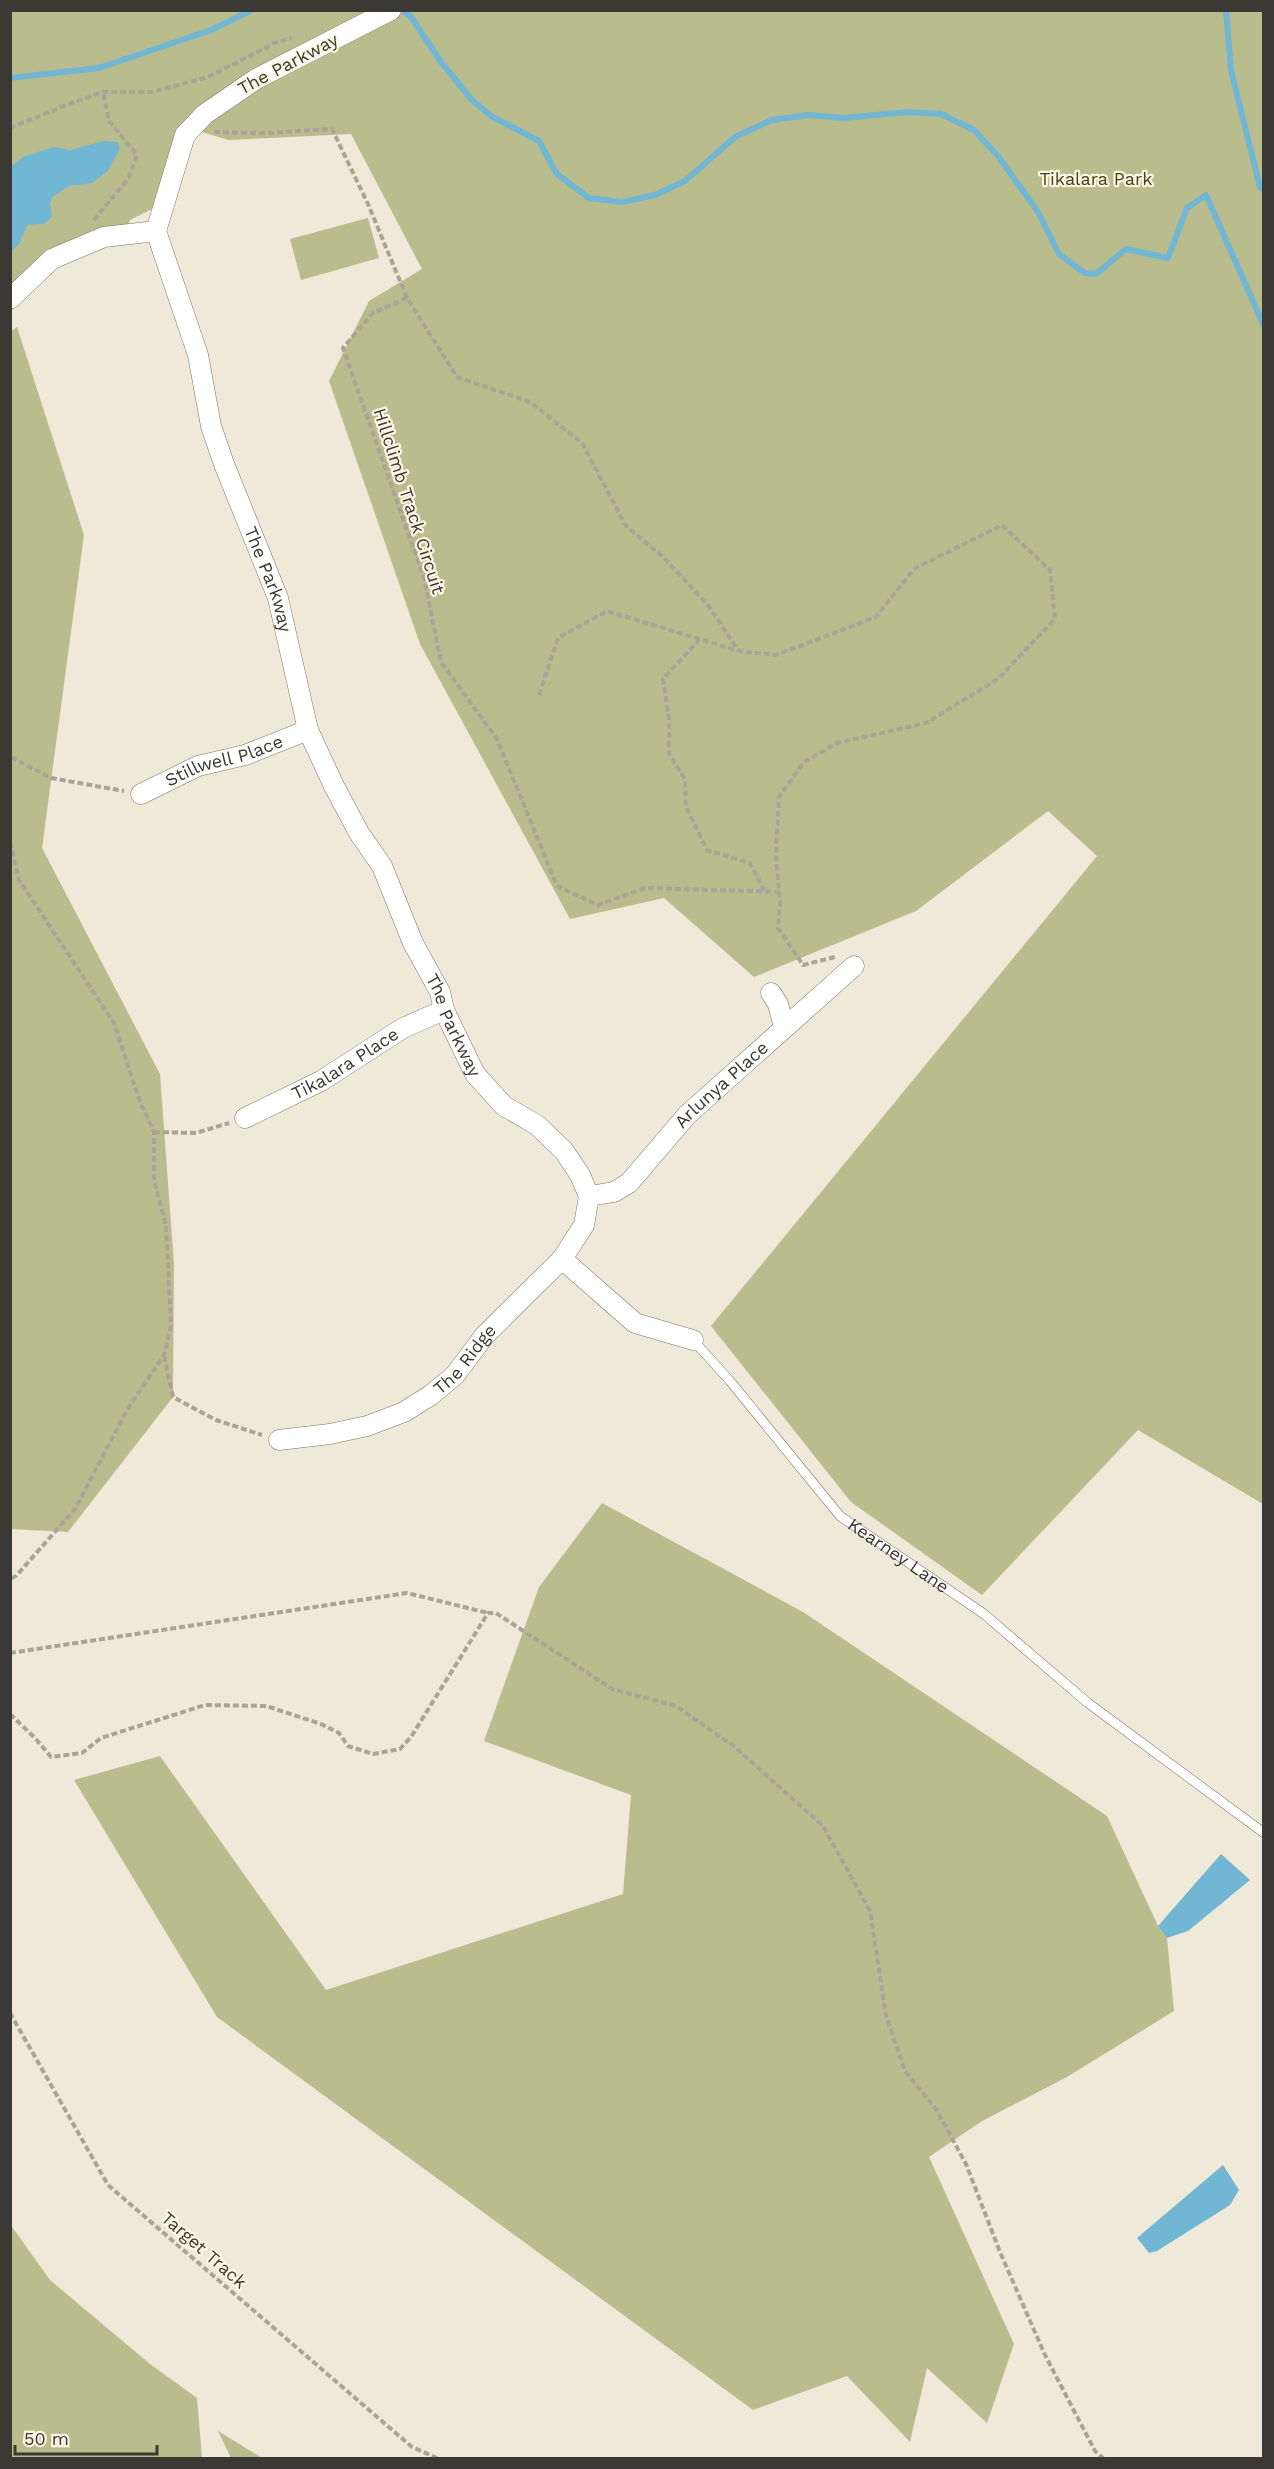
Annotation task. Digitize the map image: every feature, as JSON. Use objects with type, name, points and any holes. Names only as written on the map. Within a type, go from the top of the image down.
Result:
[{"type":"street","name":"The Parkway","points":[[391,10],[256,79],[205,114],[185,135],[156,231],[198,355],[211,426],[278,598],[308,730],[333,786],[359,833],[382,866],[412,944],[440,992],[444,1010],[475,1074],[504,1106],[537,1125],[564,1151],[580,1175],[589,1196]]},
{"type":"street","points":[[10,299],[52,260],[104,237],[156,231]]},
{"type":"street","name":"Stillwell Place","points":[[141,794],[198,766],[245,755],[308,730]]},
{"type":"street","name":"Arlunya Place","points":[[589,1196],[614,1192],[629,1183],[687,1115],[784,1026],[854,966]]},
{"type":"street","points":[[771,993],[778,1004],[784,1026]]},
{"type":"street","name":"Tikalara Place","points":[[245,1118],[321,1081],[403,1028],[444,1010]]},
{"type":"street","name":"The Ridge","points":[[279,1440],[330,1434],[367,1426],[404,1412],[431,1395],[455,1375],[485,1335],[562,1259],[584,1225],[589,1196]]},
{"type":"street","name":"Kearney Lane","points":[[562,1259],[635,1323],[693,1340]]},
{"type":"lane","name":"Kearney Lane","points":[[693,1340],[730,1381],[840,1516],[984,1614],[1088,1703],[1263,1833]]},
{"type":"path","points":[[10,128],[104,92],[152,92],[208,77],[275,43]]},
{"type":"path","points":[[81,247],[80,236],[128,179],[136,155],[109,121],[104,92]]},
{"type":"path","points":[[189,131],[265,133],[332,129],[368,204],[407,298],[457,377],[530,402],[582,443],[626,526],[663,556],[706,604],[739,651]]},
{"type":"path","name":"Hillclimb Track Circuit","points":[[407,298],[373,313],[343,348],[424,578],[441,662],[497,739],[557,886],[598,905],[645,888],[779,892]]},
{"type":"path","points":[[539,695],[558,638],[607,611],[739,651],[776,655],[876,617],[914,569],[1002,525],[1050,570],[1055,620],[998,679],[926,723],[837,743],[804,762],[779,797],[776,857],[779,892],[778,928],[803,965],[840,956],[854,966]]},
{"type":"path","points":[[700,639],[663,680],[669,719],[669,754],[685,779],[686,807],[707,850],[750,863],[764,891]]},
{"type":"path","points":[[10,763],[11,756],[51,778],[141,794]]},
{"type":"path","points":[[10,842],[19,880],[114,1023],[140,1102],[154,1132],[154,1180],[166,1226],[171,1326],[164,1355],[127,1410],[75,1509],[10,1580]]},
{"type":"path","points":[[154,1132],[196,1133],[245,1118]]},
{"type":"path","points":[[164,1355],[173,1397],[216,1420],[279,1440]]},
{"type":"path","points":[[10,1653],[407,1593],[488,1613],[496,1612],[612,1689],[676,1706],[735,1747],[823,1826],[870,1911],[886,2016],[905,2072],[936,2109],[966,2164],[1000,2252],[1045,2355],[1095,2451],[1103,2458]]},
{"type":"path","points":[[10,1714],[51,1757],[82,1753],[101,1738],[204,1705],[266,1706],[321,1724],[339,1733],[348,1746],[373,1754],[400,1749],[411,1737],[488,1613]]},
{"type":"path","name":"Target Track","points":[[10,2013],[108,2185],[412,2447],[437,2458]]},
{"type":"green space","name":"Tikalara Park","points":[[11,11],[1263,11],[1263,1504],[1138,1430],[982,1595],[851,1502],[711,1326],[1097,856],[1048,811],[916,911],[754,977],[664,898],[570,919],[420,644],[329,381],[369,301],[422,269],[351,134],[228,140],[189,128],[152,209],[130,220],[129,223],[11,298]]},
{"type":"green space","points":[[368,218],[379,258],[301,280],[290,239]]},
{"type":"green space","points":[[17,327],[84,535],[42,848],[160,1074],[174,1264],[173,1397],[68,1532],[10,1529],[10,332]]},
{"type":"green space","points":[[602,1503],[803,1612],[1107,1816],[1158,1926],[1167,1938],[1174,2011],[1067,2077],[982,2121],[929,2157],[1014,2344],[987,2423],[927,2368],[910,2442],[847,2376],[753,2410],[217,2017],[74,1780],[160,1756],[326,1990],[623,1894],[631,1795],[484,1741],[539,1587]]},
{"type":"green space","points":[[10,2224],[50,2280],[150,2364],[197,2398],[202,2458],[11,2458]]},
{"type":"green space","points":[[218,2431],[262,2458],[231,2458]]},
{"type":"water","points":[[103,141],[118,142],[119,150],[108,171],[92,183],[69,186],[52,197],[50,204],[52,217],[44,224],[27,225],[19,244],[11,252],[11,166],[25,156],[54,147],[70,150]]},
{"type":"water","points":[[1221,1854],[1250,1880],[1188,1931],[1167,1938],[1158,1926]]},
{"type":"water","points":[[1223,2165],[1239,2190],[1230,2205],[1157,2251],[1149,2253],[1137,2238]]},
{"type":"waterway","points":[[10,78],[99,68],[211,30],[252,10]]},
{"type":"waterway","points":[[402,10],[411,17],[441,62],[471,99],[491,116],[539,141],[557,174],[589,198],[622,202],[655,195],[685,181],[735,137],[772,120],[809,115],[843,118],[908,112],[941,114],[974,130],[998,156],[1038,212],[1059,254],[1085,273],[1096,274],[1126,249],[1168,258],[1187,208],[1206,195],[1264,326]]},
{"type":"waterway","points":[[1226,10],[1231,70],[1260,187],[1264,190]]}]
